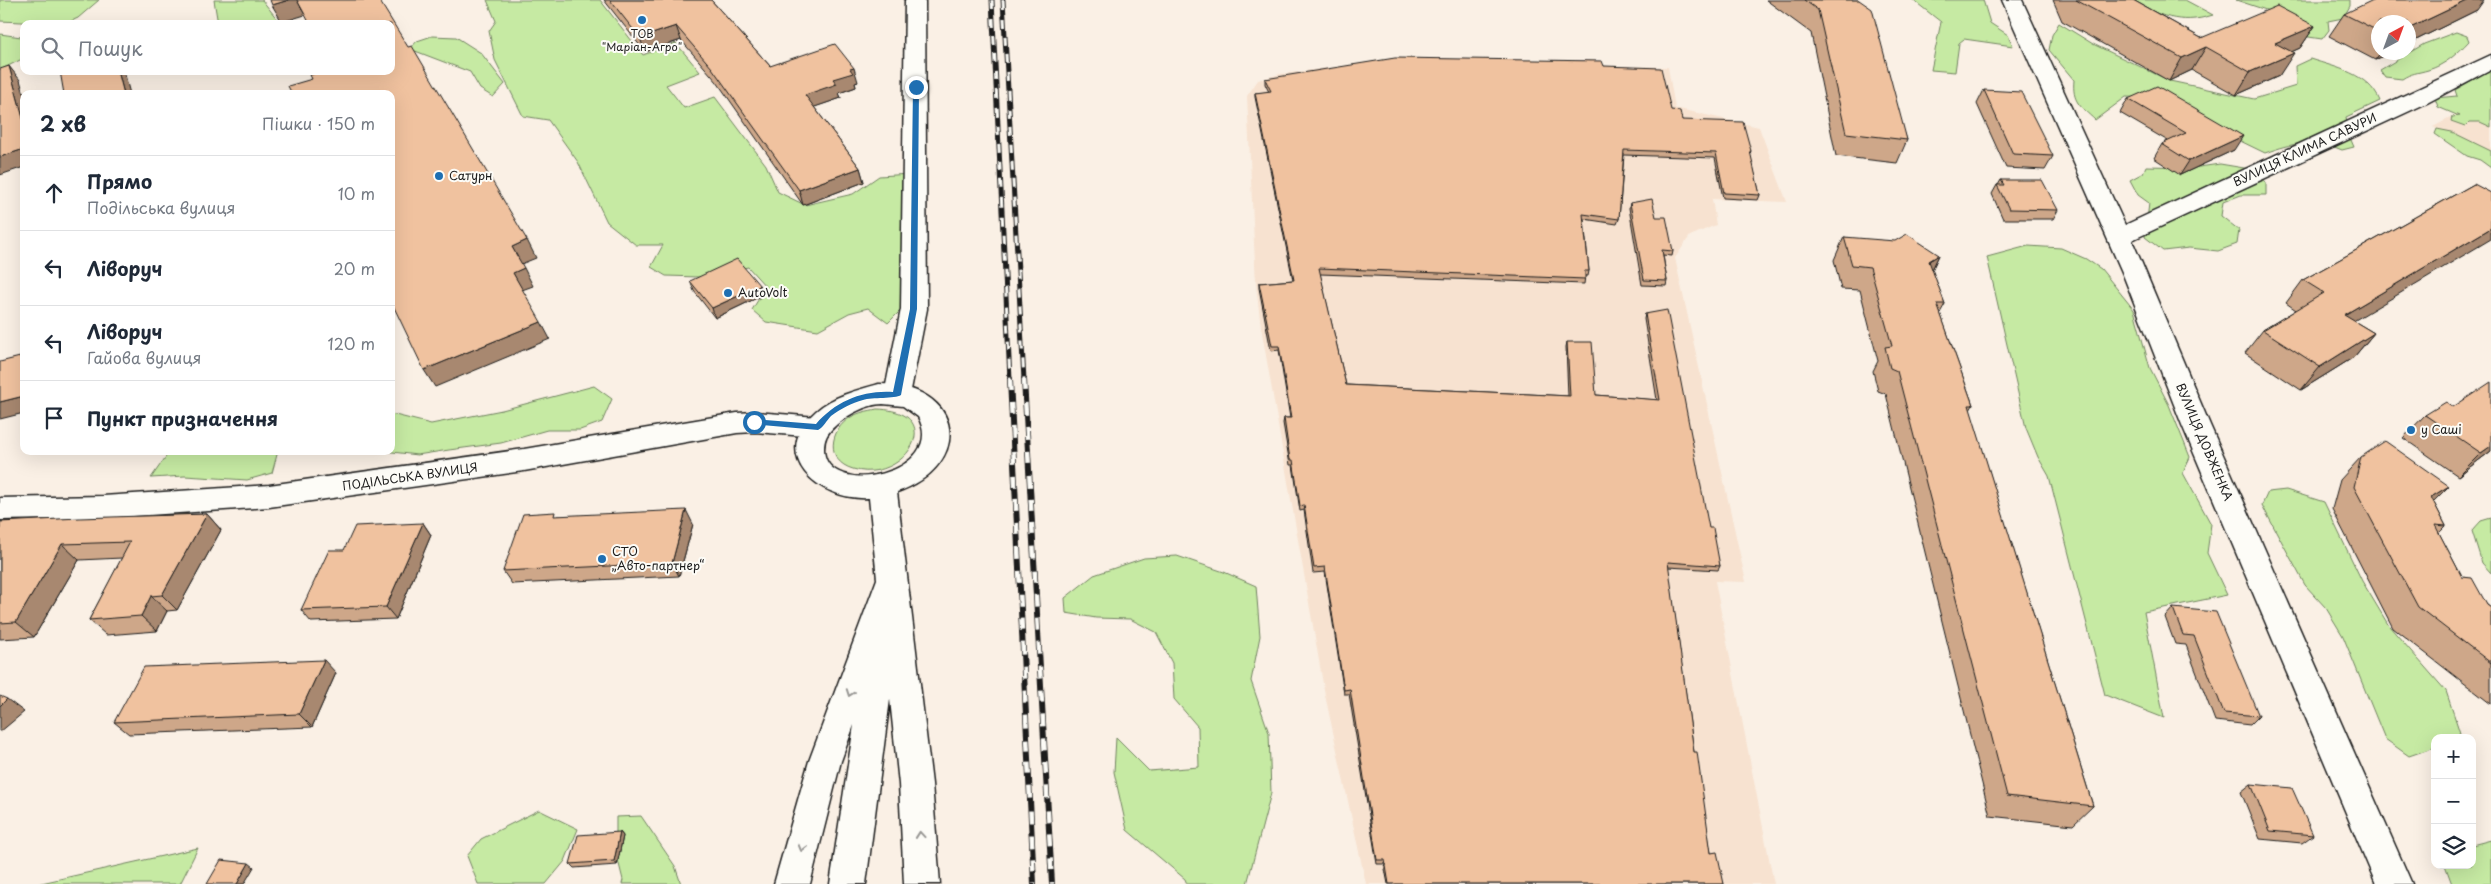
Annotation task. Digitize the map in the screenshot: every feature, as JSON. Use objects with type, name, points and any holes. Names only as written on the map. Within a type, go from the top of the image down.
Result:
[{"type":"street","points":[[897,395],[914,309],[916,87],[914,0]]},
{"type":"street","name":"ВУЛИЦЯ ДОВЖЕНКА","points":[[2012,0],[2118,237],[2196,425],[2394,884]]},
{"type":"street","name":"ВУЛИЦЯ КЛИМА САВУРИ","points":[[2118,237],[2420,98],[2491,61]]},
{"type":"street","points":[[879,394],[897,395],[914,400],[928,410],[936,423],[937,438],[931,453],[920,467],[903,479],[882,486],[862,488],[844,485],[828,479],[817,468],[812,455],[812,441],[818,427],[829,414],[843,404],[861,397],[879,394]]},
{"type":"street","name":"ПОДІЛЬСЬКА ВУЛИЦЯ","points":[[0,509],[103,507],[269,496],[524,460],[737,423],[754,422],[818,427]]},
{"type":"street","points":[[882,486],[890,581],[913,752],[922,884]]},
{"type":"street","points":[[792,884],[825,761],[890,581]]},
{"type":"street","points":[[848,884],[890,581]]},
{"type":"shaded area","points":[[1361,64],[1668,67],[1675,108],[1759,127],[1787,202],[1712,199],[1716,225],[1690,236],[1675,258],[1746,582],[1715,581],[1774,884],[1366,884],[1325,695],[1261,327],[1256,285],[1247,96],[1258,80],[1280,74]]},
{"type":"shaded area","points":[[2491,96],[2491,157],[2433,127]]},
{"type":"green space","points":[[0,0],[99,0],[74,20],[0,21]]},
{"type":"green space","points":[[214,0],[262,0],[278,20],[217,20]]},
{"type":"green space","points":[[487,0],[600,0],[643,55],[676,43],[700,72],[666,85],[684,108],[715,97],[766,165],[778,192],[805,205],[853,194],[879,176],[910,174],[905,306],[888,323],[868,308],[849,313],[818,330],[766,322],[752,310],[766,287],[748,267],[699,277],[666,276],[651,267],[663,245],[636,245],[607,222],[578,162],[548,120],[523,116],[495,60],[489,31],[496,21]]},
{"type":"green space","points":[[1913,0],[1983,0],[1990,23],[2008,35],[2013,46],[1964,39],[1959,43],[1955,72],[1931,70],[1941,22]]},
{"type":"green space","points":[[2128,0],[2185,0],[2213,15],[2201,18],[2179,19],[2160,14]]},
{"type":"green space","points":[[2236,0],[2350,0],[2350,6],[2343,18],[2328,21],[2329,30],[2322,39],[2302,36],[2269,11]]},
{"type":"green space","points":[[2059,23],[2093,44],[2170,81],[2254,99],[2296,86],[2295,66],[2310,59],[2341,69],[2360,78],[2375,92],[2380,101],[2346,117],[2348,133],[2354,147],[2342,150],[2322,144],[2304,143],[2294,144],[2265,153],[2152,98],[2126,97],[2095,120],[2078,103],[2074,94],[2074,80],[2049,50],[2052,35]]},
{"type":"green space","points":[[2456,32],[2467,36],[2469,41],[2455,55],[2440,65],[2402,79],[2385,77],[2380,70],[2397,60],[2416,60],[2416,49]]},
{"type":"green space","points":[[0,34],[20,37],[20,60],[0,70]]},
{"type":"green space","points":[[432,36],[456,37],[481,53],[505,84],[493,97],[480,89],[470,72],[410,49],[417,41]]},
{"type":"green space","points":[[2491,69],[2491,127],[2480,122],[2469,122],[2465,126],[2451,121],[2452,117],[2459,116],[2438,107],[2435,98],[2457,96],[2455,90]]},
{"type":"green space","points":[[2437,129],[2452,132],[2491,151],[2491,168],[2480,160],[2467,156],[2435,134]]},
{"type":"green space","points":[[2220,164],[2250,169],[2266,182],[2266,195],[2241,195],[2223,202],[2221,216],[2239,230],[2237,244],[2218,251],[2189,248],[2163,251],[2145,237],[2149,203],[2138,195],[2130,180],[2143,173],[2146,166],[2199,167]]},
{"type":"green space","points":[[2028,246],[2061,248],[2086,259],[2101,269],[2134,310],[2150,368],[2169,405],[2190,457],[2183,473],[2211,524],[2207,553],[2227,595],[2144,612],[2164,718],[2105,695],[2049,476],[2038,457],[2026,428],[1987,257]]},
{"type":"green space","points":[[594,386],[612,399],[602,422],[580,430],[547,430],[501,443],[417,455],[395,452],[395,415],[431,424],[502,410]]},
{"type":"green space","points":[[877,409],[899,413],[911,421],[915,433],[912,446],[903,458],[889,467],[872,471],[853,469],[844,465],[834,452],[833,445],[838,429],[854,415]]},
{"type":"green space","points":[[167,455],[277,455],[272,473],[247,480],[185,476],[151,478]]},
{"type":"green space","points":[[2286,490],[2324,502],[2362,581],[2389,626],[2446,691],[2460,733],[2431,734],[2431,748],[2409,756],[2385,739],[2343,636],[2326,608],[2305,585],[2262,505],[2268,492]]},
{"type":"green space","points":[[2491,518],[2491,573],[2482,563],[2472,531],[2481,521]]},
{"type":"green space","points":[[1177,556],[1224,572],[1256,586],[1260,636],[1251,681],[1269,733],[1271,793],[1247,884],[1187,884],[1185,879],[1127,830],[1114,772],[1116,738],[1149,771],[1199,767],[1198,727],[1174,699],[1172,663],[1156,632],[1130,619],[1096,618],[1066,613],[1065,598],[1094,575],[1144,558]]},
{"type":"green space","points":[[539,810],[578,829],[565,861],[546,884],[478,884],[467,856],[481,839]]},
{"type":"green space","points":[[641,816],[675,866],[681,884],[622,884],[623,880],[616,852],[616,817]]},
{"type":"green space","points":[[2491,840],[2491,884],[2452,884],[2446,869],[2476,869],[2476,844]]},
{"type":"green space","points":[[198,848],[180,884],[37,884]]},
{"type":"building","points":[[270,0],[289,0],[272,5]]},
{"type":"building","name":"Сатурн","points":[[297,0],[379,0],[391,20],[308,20]]},
{"type":"building","points":[[610,0],[711,0],[770,66],[835,44],[854,68],[850,69],[853,73],[833,79],[837,84],[805,95],[860,168],[799,190],[712,68],[676,26],[640,38]]},
{"type":"building","points":[[1804,0],[1859,0],[1872,9],[1907,140],[1846,133],[1818,10]]},
{"type":"building","points":[[2076,0],[2133,0],[2201,38],[2277,6],[2315,26],[2275,43],[2294,53],[2250,72],[2206,47],[2182,58]]},
{"type":"building","points":[[2373,0],[2469,0],[2416,25],[2416,15],[2371,15],[2371,28],[2344,14]]},
{"type":"building","name":"Сатурн","points":[[395,26],[408,47],[412,46],[527,240],[512,247],[524,268],[513,273],[541,322],[424,370],[395,309],[395,90],[290,90],[288,86],[312,79],[310,75],[395,75]]},
{"type":"building","points":[[1395,58],[1602,61],[1604,66],[1661,68],[1671,110],[1680,111],[1682,120],[1743,122],[1760,195],[1724,193],[1716,153],[1624,150],[1619,219],[1583,214],[1589,271],[1585,271],[1585,279],[1319,268],[1346,385],[1570,396],[1567,342],[1592,342],[1596,395],[1660,400],[1645,314],[1667,310],[1709,528],[1713,528],[1720,566],[1668,562],[1694,752],[1697,752],[1711,853],[1717,852],[1724,884],[1389,884],[1385,860],[1377,860],[1350,689],[1344,690],[1325,567],[1314,568],[1304,505],[1300,506],[1293,460],[1290,460],[1284,418],[1291,418],[1279,346],[1272,346],[1259,283],[1294,280],[1255,93],[1271,91],[1265,79]]},
{"type":"building","points":[[9,66],[20,107],[20,150],[0,157],[0,69]]},
{"type":"building","points":[[61,75],[119,75],[123,90],[63,90]]},
{"type":"building","points":[[2157,86],[2243,136],[2189,161],[2162,144],[2186,133],[2128,99]]},
{"type":"building","points":[[1984,90],[2021,92],[2053,156],[2013,154]]},
{"type":"building","points":[[2001,180],[2042,180],[2058,210],[2009,209],[1997,185],[2004,185]]},
{"type":"building","points":[[2474,184],[2491,193],[2491,228],[2344,315],[2374,333],[2320,367],[2263,330],[2324,293],[2303,280]]},
{"type":"building","points":[[1652,199],[1656,217],[1666,217],[1673,251],[1662,250],[1667,281],[1644,280],[1630,203]]},
{"type":"building","points":[[1907,234],[1939,255],[1929,261],[1945,304],[1937,304],[1973,405],[1969,405],[2093,806],[2007,796],[1897,371],[1890,368],[1885,347],[1892,346],[1870,267],[1852,265],[1844,237],[1895,241]]},
{"type":"building","name":"AutoVolt","points":[[737,259],[760,286],[712,308],[690,281]]},
{"type":"building","points":[[20,357],[20,397],[0,402],[0,362]]},
{"type":"building","points":[[2491,382],[2491,446],[2481,453],[2425,415],[2446,402],[2453,407]]},
{"type":"building","points":[[2385,441],[2449,486],[2431,497],[2446,526],[2435,525],[2462,577],[2472,578],[2487,605],[2491,608],[2491,663],[2418,607],[2354,487],[2361,457]]},
{"type":"building","name":"СТО „Авто-партнер“","points":[[686,510],[672,563],[503,571],[523,514],[555,512],[554,516]]},
{"type":"building","points":[[207,514],[162,595],[151,596],[141,616],[89,620],[130,542],[62,544],[16,622],[0,623],[0,522]]},
{"type":"building","points":[[423,523],[386,607],[301,610],[329,550],[344,550],[355,526]]},
{"type":"building","points":[[2173,608],[2216,612],[2259,716],[2224,713],[2194,636],[2183,635]]},
{"type":"building","points":[[324,660],[299,714],[114,722],[144,667]]},
{"type":"building","points":[[0,696],[7,699],[0,706]]},
{"type":"building","points":[[2251,784],[2292,788],[2313,835],[2270,831]]},
{"type":"building","points":[[620,832],[614,861],[570,864],[578,835]]},
{"type":"building","points":[[221,860],[249,863],[237,884],[207,884]]},
{"type":"railway","points":[[992,0],[1010,380]]},
{"type":"railway","points":[[1003,0],[1024,380]]},
{"type":"railway","points":[[1010,379],[1034,884]]},
{"type":"railway","points":[[1024,379],[1052,884]]},
{"type":"place","name":"ТОВ \"Маріан-Агро\"","points":[[642,20]]},
{"type":"place","name":"Сатурн","points":[[439,176]]},
{"type":"place","name":"AutoVolt","points":[[728,293]]},
{"type":"place","name":"у Саші","points":[[2411,430]]},
{"type":"place","name":"СТО „Авто-партнер“","points":[[602,559]]},
{"type":"route","points":[[754,422],[818,427],[829,414],[843,404],[861,397],[879,394],[897,395],[914,309],[916,87]]}]
